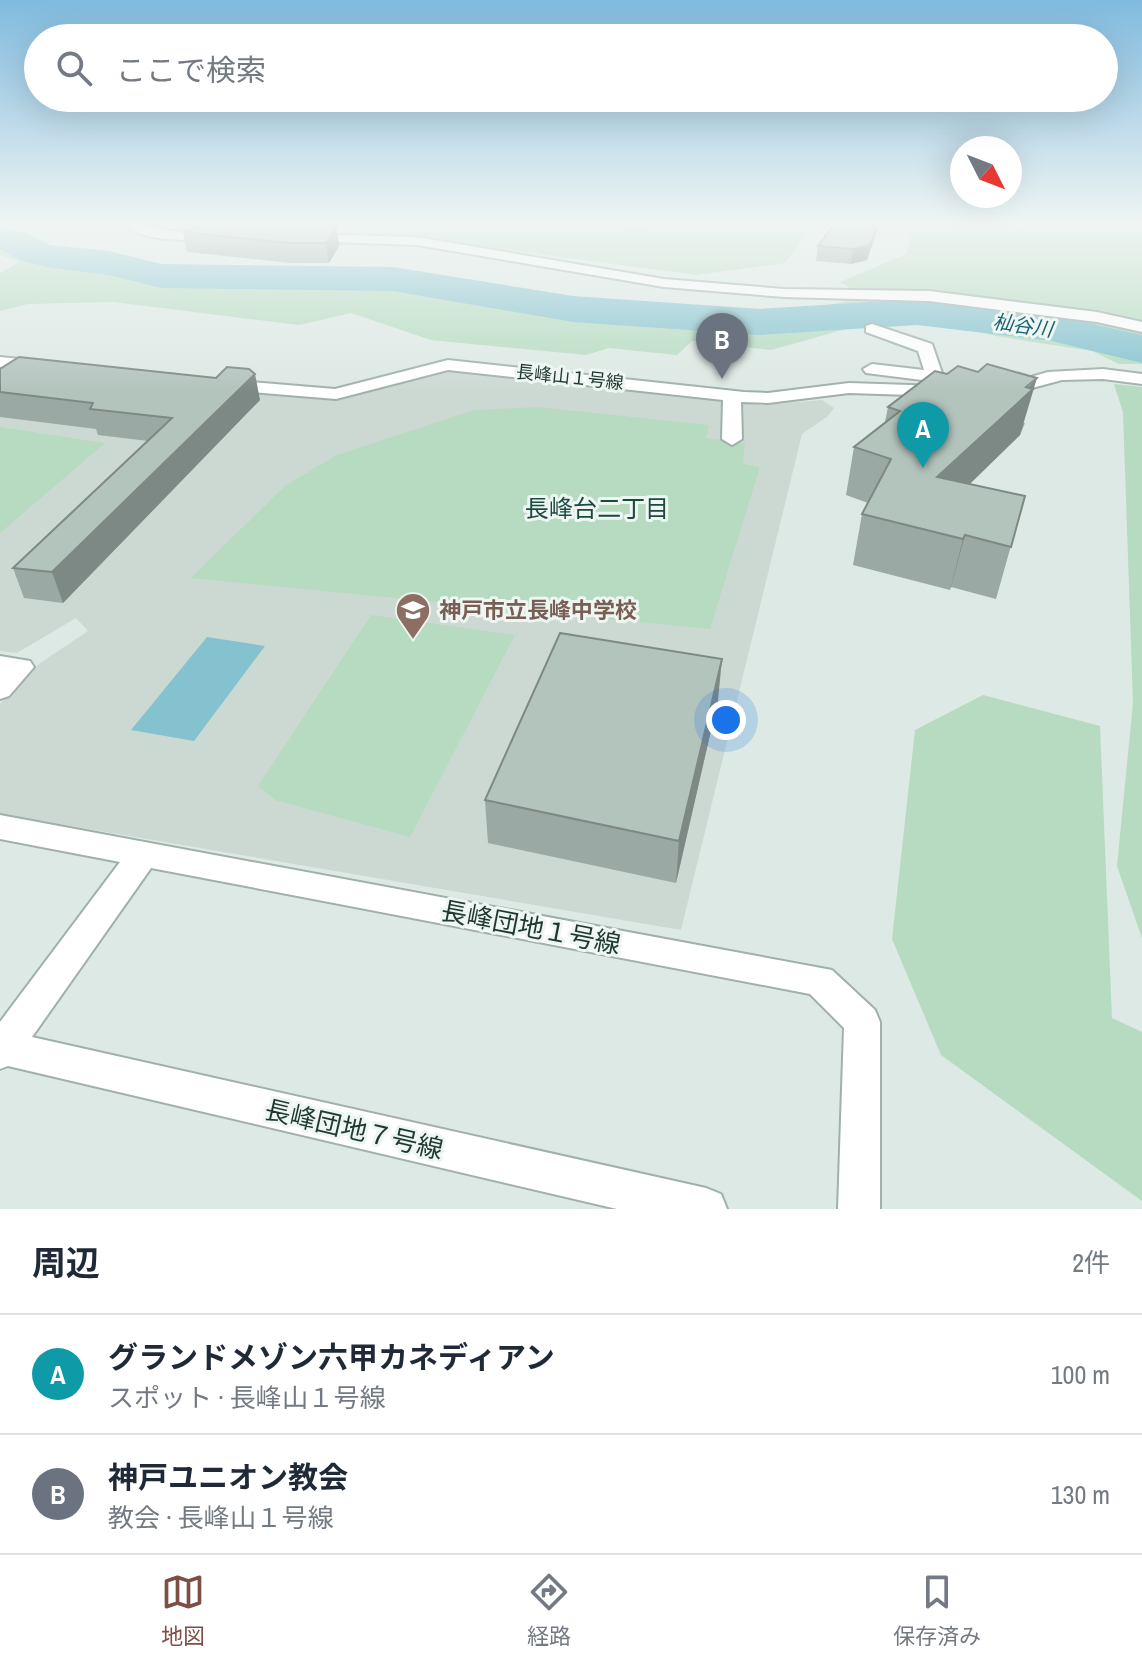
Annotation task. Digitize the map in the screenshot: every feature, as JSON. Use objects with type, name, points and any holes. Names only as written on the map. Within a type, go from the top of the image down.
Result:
[{"type":"street","points":[[645,278],[784,293],[929,296],[1097,317],[1142,327]]},
{"type":"street","points":[[872,329],[926,348],[942,376],[872,369]]},
{"type":"street","points":[[0,362],[66,369]]},
{"type":"street","name":"長峰山１号線","points":[[206,383],[336,394],[419,370],[457,365],[768,398],[849,388],[964,391]]},
{"type":"street","points":[[994,384],[1010,390],[1048,378],[1131,376]]},
{"type":"street","points":[[732,395],[732,439]]},
{"type":"street","points":[[0,664],[21,667],[0,690]]},
{"type":"street","name":"長峰団地１号線","points":[[0,827],[820,981],[862,1022],[859,1209]]},
{"type":"street","points":[[1,1050],[143,854]]},
{"type":"street","name":"長峰団地７号線","points":[[1,1050],[706,1209]]},
{"type":"shaded area","name":"神戸市立長峰中学校","points":[[5,368],[336,400],[418,374],[457,370],[762,405],[822,400],[834,408],[828,416],[802,434],[681,930],[0,814],[0,704],[40,663],[88,631],[76,618],[17,653],[0,651],[0,371]]},
{"type":"green space","points":[[0,278],[414,278],[559,304],[780,313],[867,298],[840,282],[849,278],[1142,278],[1142,364],[1119,364],[1092,351],[996,336],[889,310],[853,327],[771,350],[692,341],[677,355],[609,348],[586,355],[431,340],[351,313],[299,325],[113,302],[28,304],[0,311]]},
{"type":"green space","points":[[1114,384],[1142,387],[1142,938],[1117,866],[1133,703],[1123,412]]},
{"type":"green space","points":[[538,407],[709,425],[706,438],[745,443],[743,464],[760,467],[710,629],[191,578],[286,485],[337,455],[474,410]]},
{"type":"green space","points":[[0,427],[105,443],[0,533]]},
{"type":"green space","points":[[371,615],[515,635],[410,837],[275,800],[258,786]]},
{"type":"green space","points":[[983,695],[1100,726],[1112,1018],[1142,1032],[1142,1201],[941,1055],[892,939],[915,730]]},
{"type":"water","points":[[207,637],[265,646],[194,741],[131,730]]},
{"type":"building","points":[[19,357],[216,378],[227,367],[249,369],[255,374],[52,572],[13,568],[172,418],[90,409],[93,403],[0,392],[0,369]]},
{"type":"building","points":[[987,364],[1037,378],[1026,387],[1033,389],[937,477],[1025,496],[1011,547],[965,535],[963,539],[862,514],[891,459],[854,447],[900,411],[888,407],[935,371],[947,374],[958,366],[978,372]]},
{"type":"building","points":[[560,633],[722,659],[679,841],[485,800]]},
{"type":"waterway","name":"杣谷川","points":[[348,278],[393,279],[573,309],[760,322],[917,312],[1052,328],[1142,349]]},
{"type":"place","name":"神戸ユニオン教会","points":[[722,379]]},
{"type":"place","name":"グランドメゾン六甲カネディアン","points":[[923,468]]},
{"type":"place","name":"神戸市立長峰中学校","points":[[413,641]]},
{"type":"district","name":"長峰台二丁目","points":[[597,508]]}]
